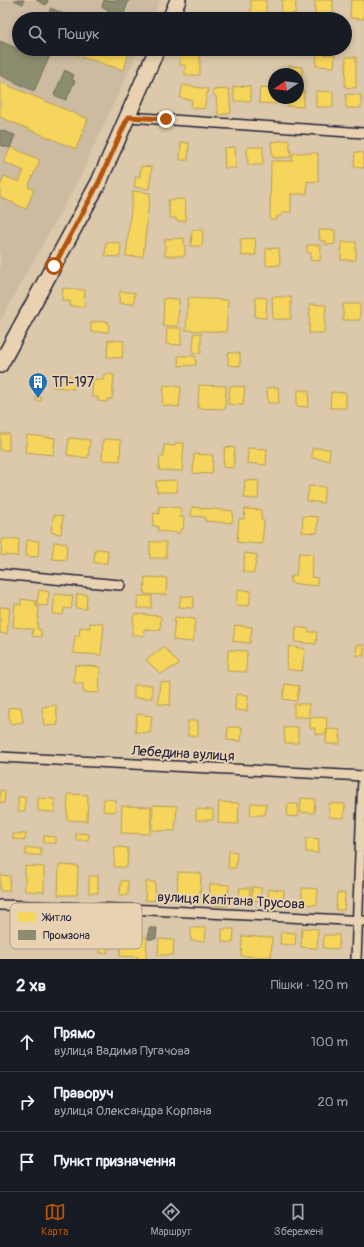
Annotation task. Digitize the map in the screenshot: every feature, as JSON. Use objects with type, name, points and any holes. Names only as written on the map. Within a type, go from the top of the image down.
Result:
[{"type":"main road","points":[[173,12],[178,0]]},
{"type":"main road","points":[[0,365],[99,182],[154,56]]},
{"type":"street","points":[[128,117],[364,133]]},
{"type":"street","points":[[0,574],[120,585]]},
{"type":"street","name":"Лебедина вулиця","points":[[0,757],[364,776]]},
{"type":"street","points":[[356,959],[361,921],[364,776]]},
{"type":"street","name":"вулиця Капітана Трусова","points":[[0,905],[10,905]]},
{"type":"street","name":"вулиця Капітана Трусова","points":[[142,910],[361,921]]},
{"type":"shaded area","points":[[0,0],[160,0],[155,12],[12,12],[12,56],[136,56],[80,177],[0,321]]},
{"type":"building: Житло","points":[[251,0],[266,0],[266,12],[251,12]]},
{"type":"building: Житло","points":[[282,0],[296,0],[295,12],[281,12]]},
{"type":"building: Житло","points":[[315,0],[333,0],[333,12],[315,12]]},
{"type":"building: Житло","points":[[351,0],[364,0],[364,19],[352,18],[352,12],[350,12]]},
{"type":"building: Житло","points":[[78,56],[128,56],[124,70]]},
{"type":"building: Житло","points":[[180,56],[200,56],[200,75],[185,75],[185,65],[180,65]]},
{"type":"building: Житло","points":[[317,56],[335,56],[334,67],[316,66]]},
{"type":"building: Житло","points":[[346,57],[356,57],[356,88],[345,87]]},
{"type":"building: Житло","points":[[289,66],[302,67],[302,68],[289,68]]},
{"type":"building: Житло","points":[[0,82],[88,119],[76,149],[0,117]]},
{"type":"building: Житло","points":[[183,85],[208,89],[204,109],[191,107],[192,100],[180,98]]},
{"type":"building: Житло","points":[[250,86],[251,101],[234,101],[233,87]]},
{"type":"building: Житло","points":[[260,87],[268,88],[268,104],[259,103]]},
{"type":"building: Житло","points":[[229,89],[231,113],[218,115],[216,96],[214,96],[213,90]]},
{"type":"building: Житло","points":[[316,91],[333,92],[333,107],[316,107]]},
{"type":"building: Житло","points":[[346,94],[361,95],[361,108],[346,108]]},
{"type":"building: Житло","points":[[287,104],[303,104],[303,107],[287,106]]},
{"type":"building: Житло","points":[[289,140],[291,157],[273,158],[271,142]]},
{"type":"building: Житло","points":[[181,142],[189,143],[188,160],[180,160]]},
{"type":"building: Житло","points":[[11,147],[40,160],[28,187],[34,190],[26,209],[0,197],[0,186],[4,176],[19,182],[24,171],[4,162]]},
{"type":"building: Житло","points":[[235,147],[236,168],[225,168],[224,148]]},
{"type":"building: Житло","points":[[247,147],[263,147],[263,165],[248,165]]},
{"type":"building: Житло","points":[[355,152],[364,153],[364,168],[354,167]]},
{"type":"building: Житло","points":[[293,153],[318,153],[318,182],[307,181],[307,194],[291,194],[291,212],[282,212],[282,216],[277,216],[277,220],[270,220],[271,161],[292,161]]},
{"type":"building: Житло","points":[[141,166],[152,167],[149,189],[134,187],[136,176],[140,177]]},
{"type":"building: Житло","points":[[133,191],[150,193],[143,257],[126,256]]},
{"type":"building: Житло","points":[[185,199],[186,221],[176,221],[176,218],[170,218],[168,200]]},
{"type":"building: Житло","points":[[192,230],[203,230],[202,246],[191,246]]},
{"type":"building: Житло","points":[[319,230],[335,230],[335,244],[326,245],[326,241],[320,241]]},
{"type":"building: Житло","points":[[184,238],[185,256],[165,256],[165,239]]},
{"type":"building: Житло","points":[[255,238],[256,255],[242,256],[240,239]]},
{"type":"building: Житло","points":[[106,242],[121,243],[120,257],[105,256]]},
{"type":"building: Житло","points":[[342,242],[356,242],[356,260],[341,260]]},
{"type":"building: Житло","points":[[307,245],[321,245],[320,261],[310,260],[311,253],[307,252]]},
{"type":"building: Житло","points":[[279,248],[280,265],[266,266],[266,249]]},
{"type":"building: Житло","points":[[63,288],[85,290],[84,307],[70,306],[70,301],[62,301]]},
{"type":"building: Житло","points":[[120,291],[135,293],[134,304],[119,303]]},
{"type":"building: Житло","points":[[256,297],[267,298],[266,318],[255,317]]},
{"type":"building: Житло","points":[[272,297],[291,297],[291,319],[273,319]]},
{"type":"building: Житло","points":[[164,298],[179,299],[178,326],[163,326]]},
{"type":"building: Житло","points":[[188,298],[228,300],[226,332],[186,330]]},
{"type":"building: Житло","points":[[310,304],[326,305],[324,333],[309,333]]},
{"type":"building: Житло","points":[[343,304],[360,304],[360,320],[343,320]]},
{"type":"building: Житло","points":[[108,321],[109,332],[91,332],[91,322]]},
{"type":"building: Житло","points":[[167,328],[181,328],[181,345],[166,344]]},
{"type":"building: Житло","points":[[194,333],[201,333],[201,353],[193,353]]},
{"type":"building: Житло","points":[[108,340],[124,341],[122,358],[107,357]]},
{"type":"building: Житло","points":[[228,353],[240,353],[240,366],[228,365]]},
{"type":"building: Житло","points":[[178,356],[195,356],[196,365],[179,366]]},
{"type":"building: Житло","points":[[104,374],[114,375],[112,399],[107,399],[107,402],[98,401],[98,397],[92,397],[93,379],[103,380]]},
{"type":"building: Житло","points":[[64,375],[72,376],[72,379],[75,379],[74,389],[53,387],[54,379],[64,380]]},
{"type":"building: Житло","points":[[164,385],[181,387],[179,407],[162,405]]},
{"type":"building: Житло","points":[[199,385],[226,386],[225,409],[198,408]]},
{"type":"building: Житло","points":[[230,386],[245,387],[243,405],[228,404]]},
{"type":"building: Житло","points":[[278,387],[279,403],[268,403],[267,388]]},
{"type":"building: Житло","points":[[298,390],[309,391],[308,407],[296,406]]},
{"type":"building: Житло","points":[[331,392],[346,393],[346,408],[330,408]]},
{"type":"building: Житло","name":"ТП-197","points":[[36,397],[41,397],[41,401],[36,401]]},
{"type":"building: Житло","points":[[0,434],[9,434],[9,450],[0,450]]},
{"type":"building: Житло","points":[[27,435],[55,438],[53,455],[25,452]]},
{"type":"building: Житло","points":[[69,438],[90,440],[88,458],[67,455]]},
{"type":"building: Житло","points":[[103,439],[121,440],[120,461],[102,460]]},
{"type":"building: Житло","points":[[176,443],[184,443],[182,471],[159,470],[160,457],[164,457],[164,445],[175,446]]},
{"type":"building: Житло","points":[[225,447],[235,448],[233,468],[223,467]]},
{"type":"building: Житло","points":[[248,448],[267,449],[266,465],[247,463]]},
{"type":"building: Житло","points":[[312,448],[330,449],[329,460],[312,458]]},
{"type":"building: Житло","points":[[194,454],[213,455],[212,474],[193,473]]},
{"type":"building: Житло","points":[[177,480],[177,492],[157,492],[156,481]]},
{"type":"building: Житло","points":[[245,480],[259,481],[258,499],[244,498]]},
{"type":"building: Житло","points":[[309,486],[325,487],[323,503],[307,501]]},
{"type":"building: Житло","points":[[159,506],[181,508],[180,517],[184,517],[183,529],[180,529],[180,533],[158,531],[158,526],[153,526],[154,513],[159,514]]},
{"type":"building: Житло","points":[[192,507],[233,511],[232,523],[205,521],[205,517],[191,516]]},
{"type":"building: Житло","points":[[245,509],[261,510],[261,520],[264,521],[262,544],[237,542],[239,519],[244,519]]},
{"type":"building: Житло","points":[[54,515],[63,516],[61,534],[51,532]]},
{"type":"building: Житло","points":[[303,516],[318,517],[317,533],[302,532]]},
{"type":"building: Житло","points":[[2,539],[19,539],[18,556],[1,555]]},
{"type":"building: Житло","points":[[27,540],[39,541],[38,557],[26,556]]},
{"type":"building: Житло","points":[[54,542],[67,544],[66,560],[52,559]]},
{"type":"building: Житло","points":[[150,542],[166,542],[166,558],[150,558]]},
{"type":"building: Житло","points":[[95,549],[108,550],[107,563],[94,563]]},
{"type":"building: Житло","points":[[245,553],[257,555],[254,573],[243,572]]},
{"type":"building: Житло","points":[[299,553],[313,554],[311,577],[318,578],[317,586],[290,583],[291,576],[296,576]]},
{"type":"building: Житло","points":[[145,577],[167,578],[166,595],[144,594]]},
{"type":"building: Житло","points":[[238,589],[251,591],[249,606],[236,605]]},
{"type":"building: Житло","points":[[39,590],[49,592],[47,606],[37,605]]},
{"type":"building: Житло","points":[[55,594],[73,596],[71,609],[64,608],[63,615],[53,614]]},
{"type":"building: Житло","points":[[77,594],[87,595],[86,609],[76,608]]},
{"type":"building: Житло","points":[[138,596],[152,596],[151,608],[137,608]]},
{"type":"building: Житло","points":[[181,596],[194,597],[193,608],[179,607]]},
{"type":"building: Житло","points":[[21,599],[36,601],[36,607],[39,607],[37,629],[41,630],[41,637],[32,636],[33,629],[13,627],[15,604],[21,605]]},
{"type":"building: Житло","points":[[0,607],[10,608],[7,634],[0,633]]},
{"type":"building: Житло","points":[[134,614],[161,616],[160,630],[144,629],[144,636],[132,635]]},
{"type":"building: Житло","points":[[175,617],[195,619],[193,642],[173,640]]},
{"type":"building: Житло","points":[[90,623],[104,624],[101,655],[73,653],[75,636],[79,636],[80,627],[90,628]]},
{"type":"building: Житло","points":[[235,625],[252,627],[250,643],[233,641]]},
{"type":"building: Житло","points":[[296,627],[309,629],[309,632],[317,632],[316,644],[295,642]]},
{"type":"building: Житло","points":[[357,645],[364,645],[364,656],[356,655]]},
{"type":"building: Житло","points":[[289,646],[305,649],[302,671],[286,669]]},
{"type":"building: Житло","points":[[164,647],[179,664],[161,674],[146,660]]},
{"type":"building: Житло","points":[[228,650],[247,651],[246,672],[227,671]]},
{"type":"building: Житло","points":[[75,665],[100,667],[99,693],[83,692],[83,683],[74,683]]},
{"type":"building: Житло","points":[[160,682],[171,683],[170,705],[158,704]]},
{"type":"building: Житло","points":[[285,684],[299,686],[297,701],[283,699]]},
{"type":"building: Житло","points":[[134,685],[152,685],[152,698],[134,698]]},
{"type":"building: Житло","points":[[236,694],[248,695],[247,711],[235,710]]},
{"type":"building: Житло","points":[[294,704],[309,704],[309,717],[294,717]]},
{"type":"building: Житло","points":[[56,705],[58,725],[44,726],[42,707]]},
{"type":"building: Житло","points":[[21,707],[23,722],[10,724],[8,708]]},
{"type":"building: Житло","points":[[137,714],[152,716],[150,733],[135,732]]},
{"type":"building: Житло","points":[[310,717],[327,718],[326,734],[315,734],[315,728],[310,728]]},
{"type":"building: Житло","points":[[188,721],[198,721],[198,736],[188,736]]},
{"type":"building: Житло","points":[[228,727],[242,727],[241,741],[227,740]]},
{"type":"building: Житло","points":[[298,727],[298,743],[285,743],[284,728]]},
{"type":"building: Житло","points":[[327,729],[340,730],[340,744],[326,744]]},
{"type":"building: Житло","points":[[0,790],[5,791],[4,803],[0,803]]},
{"type":"building: Житло","points":[[68,794],[88,795],[87,821],[67,820]]},
{"type":"building: Житло","points":[[18,797],[25,797],[25,811],[18,811]]},
{"type":"building: Житло","points":[[38,798],[55,799],[55,812],[38,811]]},
{"type":"building: Житло","points":[[301,798],[315,799],[314,813],[300,812]]},
{"type":"building: Житло","points":[[104,799],[116,800],[115,812],[103,811]]},
{"type":"building: Житло","points":[[219,802],[239,803],[238,824],[218,823]]},
{"type":"building: Житло","points":[[251,803],[266,804],[265,815],[250,815]]},
{"type":"building: Житло","points":[[329,803],[345,804],[344,818],[329,817]]},
{"type":"building: Житло","points":[[288,804],[298,804],[298,817],[287,816]]},
{"type":"building: Житло","points":[[153,805],[177,806],[175,831],[152,830]]},
{"type":"building: Житло","points":[[122,806],[151,807],[150,834],[121,833]]},
{"type":"building: Житло","points":[[196,809],[213,810],[213,820],[196,820]]},
{"type":"building: Житло","points":[[76,833],[89,834],[88,840],[76,840]]},
{"type":"building: Житло","points":[[13,834],[26,834],[25,840],[13,839]]},
{"type":"building: Житло","points":[[44,836],[56,837],[56,843],[44,843]]},
{"type":"building: Житло","points":[[306,838],[319,839],[318,853],[306,852]]},
{"type":"building: Житло","points":[[115,847],[128,848],[127,867],[114,867]]},
{"type":"building: Житло","points":[[26,848],[41,848],[41,855],[26,855]]},
{"type":"building: Житло","points":[[229,851],[237,852],[236,868],[228,868]]},
{"type":"building: Житло","points":[[59,865],[78,866],[77,895],[58,895]]},
{"type":"building: Житло","points":[[25,866],[44,867],[44,892],[25,891]]},
{"type":"building: Житло","points":[[178,872],[201,873],[200,898],[177,897]]},
{"type":"building: Житло","points":[[0,875],[10,876],[9,891],[0,891]]},
{"type":"building: Житло","points":[[89,876],[98,876],[98,893],[89,893]]},
{"type":"building: Житло","points":[[121,881],[128,881],[128,895],[120,895]]},
{"type":"building: Житло","points":[[146,882],[155,882],[155,901],[145,900]]},
{"type":"building: Житло","points":[[210,884],[229,885],[228,906],[210,905]]},
{"type":"building: Житло","points":[[252,887],[261,888],[261,901],[252,900]]},
{"type":"building: Житло","points":[[240,888],[250,888],[249,901],[239,900]]},
{"type":"building: Житло","points":[[302,888],[318,889],[317,905],[302,904]]},
{"type":"building: Житло","points":[[269,889],[284,890],[283,903],[268,902]]},
{"type":"building: Житло","points":[[337,893],[345,893],[344,910],[336,910]]},
{"type":"building: Житло","points":[[191,928],[206,928],[205,941],[191,941]]},
{"type":"building: Житло","points":[[302,928],[318,929],[317,948],[301,947]]},
{"type":"building: Житло","points":[[222,929],[234,929],[233,943],[222,942]]},
{"type":"building: Житло","points":[[281,932],[296,933],[295,945],[280,944]]},
{"type":"building: Житло","points":[[324,935],[339,935],[339,949],[323,948]]},
{"type":"building: Житло","points":[[242,936],[272,938],[271,957],[241,956]]},
{"type":"building: Житло","points":[[142,937],[147,937],[146,959],[120,956],[120,949],[142,949]]},
{"type":"building: Житло","points":[[159,939],[174,940],[173,955],[158,955]]},
{"type":"building: Житло","points":[[101,949],[107,949],[107,953],[100,953]]},
{"type":"building: Промзона","points":[[14,0],[24,0],[23,4]]},
{"type":"building: Промзона","points":[[36,0],[48,0],[46,5]]},
{"type":"building: Промзона","points":[[104,0],[129,0],[125,12],[107,12],[108,9],[102,7]]},
{"type":"building: Промзона","points":[[51,8],[60,12],[49,12]]},
{"type":"building: Промзона","points":[[0,41],[12,46],[12,56],[50,56],[34,91],[0,75]]},
{"type":"building: Промзона","points":[[65,70],[74,75],[72,80],[75,81],[66,100],[54,95]]},
{"type":"building: Промзона","points":[[0,130],[15,135],[10,148],[0,145]]},
{"type":"building: Промзона","points":[[149,928],[157,928],[156,939],[148,939]]},
{"type":"place","name":"ТП-197","points":[[38,399]]},
{"type":"route","points":[[54,266],[99,182],[128,117],[166,119]]}]
